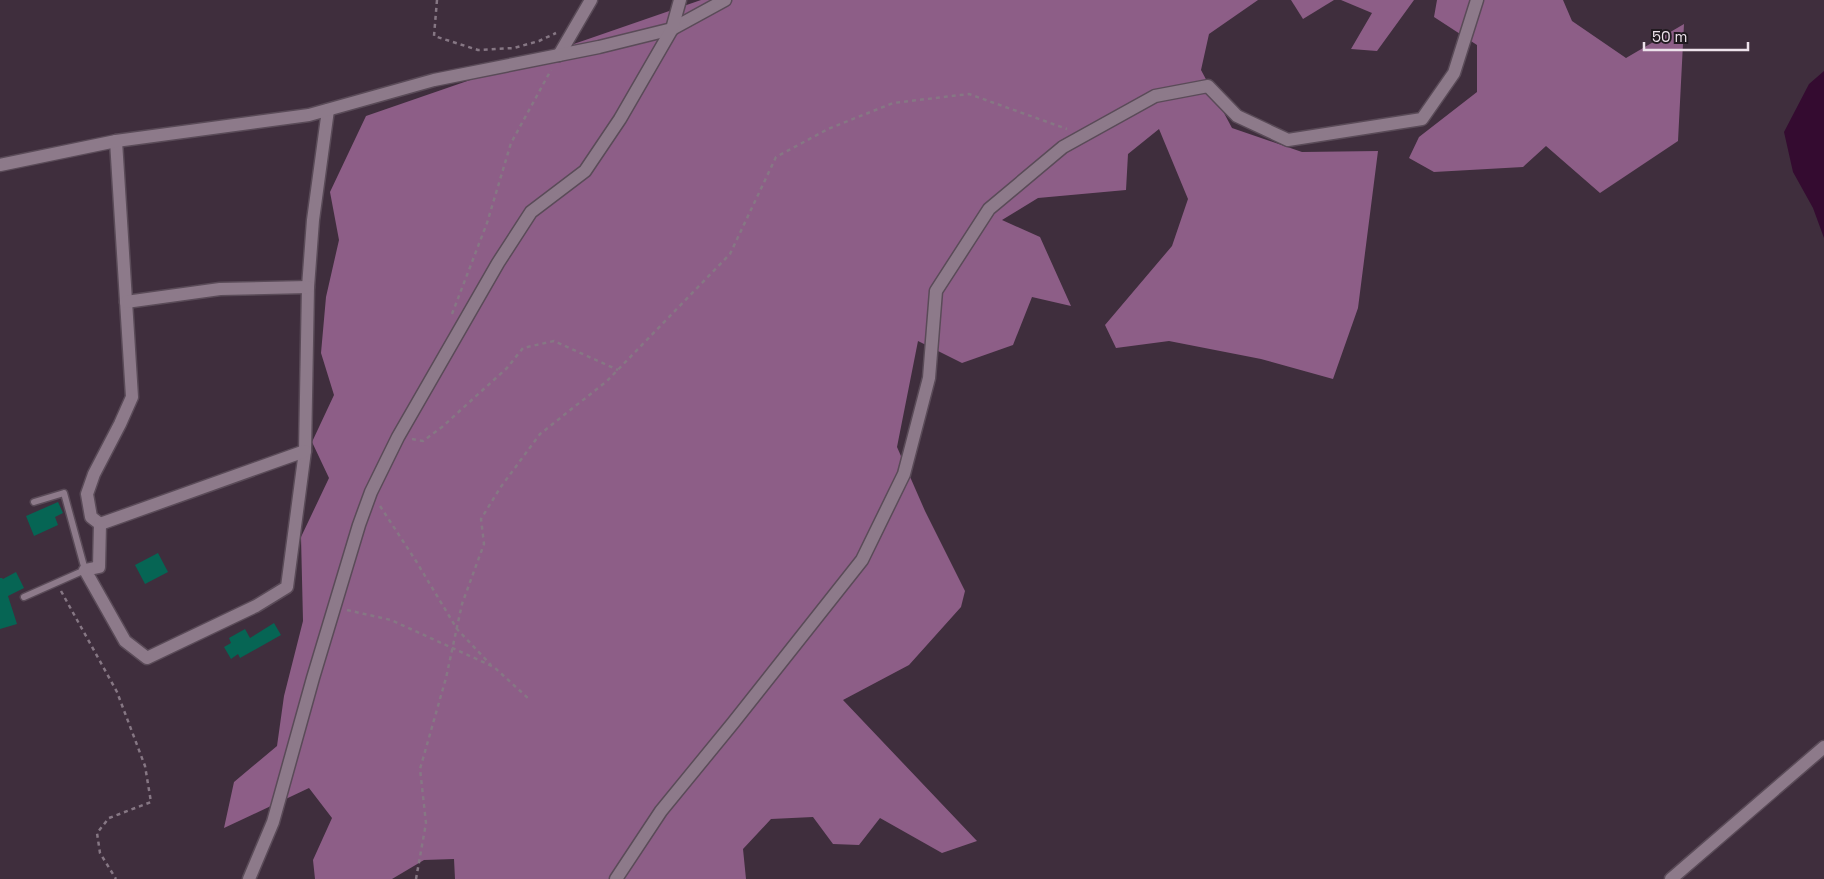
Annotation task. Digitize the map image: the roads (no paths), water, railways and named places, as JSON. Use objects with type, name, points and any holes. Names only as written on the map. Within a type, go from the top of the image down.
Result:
[{"type":"street","points":[[559,55],[591,0]]},
{"type":"street","points":[[249,879],[273,822],[313,678],[359,525],[371,492],[398,438],[498,263],[531,212],[585,171],[620,119],[672,29],[680,0]]},
{"type":"street","points":[[0,165],[116,141],[309,115],[434,80],[559,55],[672,29],[725,0]]},
{"type":"street","points":[[616,879],[661,811],[739,716],[862,560],[904,474],[929,378],[936,292],[989,209],[1063,147],[1154,96],[1208,86],[1237,116],[1288,140],[1422,119],[1454,73],[1477,0]]},
{"type":"street","points":[[100,524],[99,567],[85,570],[124,641],[147,658],[256,606],[287,587],[305,451],[308,287],[313,220],[328,110]]},
{"type":"street","points":[[100,524],[91,517],[87,494],[94,474],[132,397],[116,141]]},
{"type":"street","points":[[126,302],[220,289],[308,287]]},
{"type":"street","points":[[100,524],[305,451]]},
{"type":"street","points":[[1670,879],[1824,747]]},
{"type":"lane","points":[[24,597],[85,570],[64,493],[34,502]]}]
